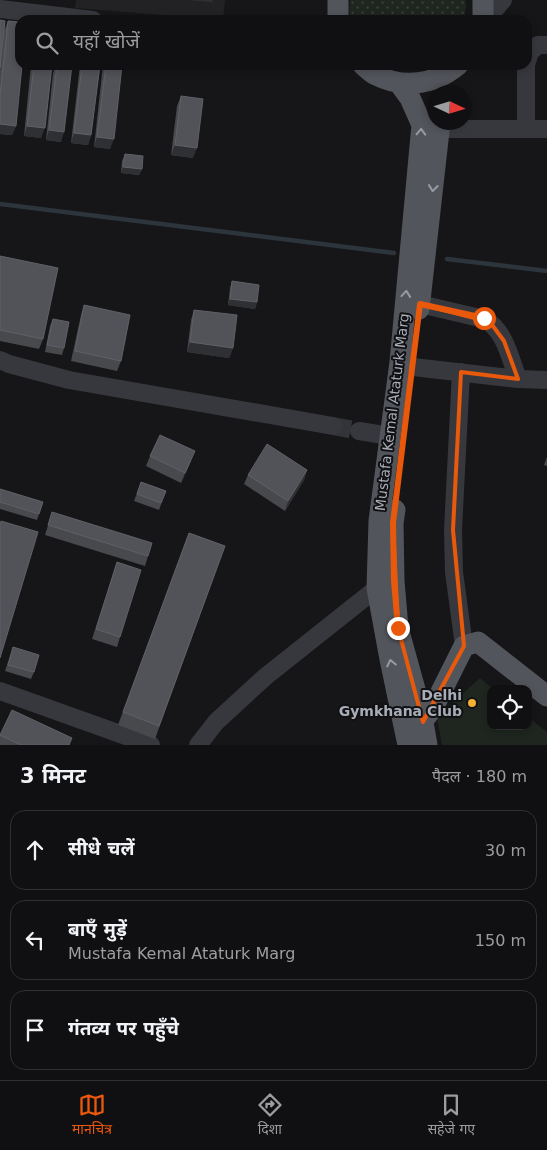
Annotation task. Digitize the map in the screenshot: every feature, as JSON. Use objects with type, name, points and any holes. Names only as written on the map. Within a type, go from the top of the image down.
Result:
[{"type":"main road","points":[[338,0],[338,15]]},
{"type":"main road","points":[[483,0],[484,15]]},
{"type":"main road","points":[[369,70],[375,75],[399,83],[424,82],[447,74],[452,70]]},
{"type":"main road","points":[[447,85],[456,70]]},
{"type":"main road","name":"Mustafa Kemal Ataturk Marg","points":[[399,83],[410,98],[422,125],[400,362],[378,521],[377,588],[408,742]]},
{"type":"main road","name":"Mustafa Kemal Ataturk Marg","points":[[427,745],[423,722],[398,628],[394,581],[393,523],[413,366],[439,130]]},
{"type":"main road","points":[[408,742],[433,708],[464,646],[478,642],[547,696]]},
{"type":"main road","points":[[464,646],[514,685]]},
{"type":"main road","points":[[532,699],[547,712]]},
{"type":"street","points":[[489,15],[504,0]]},
{"type":"street","points":[[3,6],[61,15]]},
{"type":"street","points":[[532,50],[538,45],[547,45]]},
{"type":"street","points":[[526,70],[526,129]]},
{"type":"street","points":[[472,127],[547,129]]},
{"type":"street","points":[[420,304],[484,318],[490,322],[498,330],[504,341],[518,379]]},
{"type":"street","points":[[0,360],[69,380],[333,426]]},
{"type":"street","points":[[413,366],[518,379],[547,380]]},
{"type":"street","points":[[461,372],[453,530],[454,572],[464,646]]},
{"type":"street","points":[[359,431],[390,436]]},
{"type":"street","points":[[198,745],[216,722],[265,677],[377,588]]},
{"type":"street","points":[[0,691],[151,745]]},
{"type":"highlighted area","points":[[420,304],[490,322],[504,341],[518,379],[461,372],[453,530],[464,646],[423,722],[398,628],[393,523]]},
{"type":"shaded area","points":[[76,0],[225,0],[224,15],[161,15],[75,8]]},
{"type":"shaded area","points":[[350,0],[465,0],[466,5],[465,15],[350,15]]},
{"type":"shaded area","name":"Delhi Gymkhana Club","points":[[480,678],[488,685],[487,730],[532,730],[532,720],[547,732],[547,745],[442,745],[437,717]]},
{"type":"building","points":[[0,20],[5,21],[0,68]]},
{"type":"building","points":[[8,21],[15,22],[15,70],[22,70],[16,126],[0,124],[0,95]]},
{"type":"building","points":[[33,70],[51,70],[45,128],[27,126]]},
{"type":"building","points":[[56,70],[71,70],[64,132],[49,130]]},
{"type":"building","points":[[81,70],[99,70],[91,135],[74,133]]},
{"type":"building","points":[[105,70],[121,70],[114,139],[97,137]]},
{"type":"building","points":[[181,96],[203,99],[197,148],[175,145]]},
{"type":"building","points":[[125,154],[143,156],[142,169],[123,167]]},
{"type":"building","points":[[0,256],[58,268],[43,339],[0,330]]},
{"type":"building","points":[[232,281],[259,285],[257,302],[230,299]]},
{"type":"building","points":[[84,305],[130,315],[121,361],[75,351]]},
{"type":"building","points":[[194,310],[237,315],[233,348],[190,342]]},
{"type":"building","points":[[53,319],[69,322],[64,348],[47,345]]},
{"type":"building","points":[[160,435],[195,451],[185,473],[150,456]]},
{"type":"building","points":[[267,444],[307,470],[288,501],[248,475]]},
{"type":"building","points":[[141,482],[166,491],[161,503],[137,494]]},
{"type":"building","points":[[0,489],[43,502],[39,514],[0,502]]},
{"type":"building","points":[[52,512],[152,543],[148,556],[48,525]]},
{"type":"building","points":[[1,521],[38,532],[0,658],[0,525]]},
{"type":"building","points":[[189,533],[225,546],[159,726],[123,712]]},
{"type":"building","points":[[117,562],[141,570],[120,637],[96,629]]},
{"type":"building","points":[[13,647],[39,655],[34,672],[8,665]]},
{"type":"building","points":[[12,710],[72,738],[69,745],[21,745],[0,735]]},
{"type":"waterway","points":[[0,204],[394,253]]},
{"type":"waterway","points":[[447,259],[547,271]]},
{"type":"tunnel","points":[[333,426],[359,431]]},
{"type":"place","name":"Delhi Gymkhana Club","points":[[472,703]]},
{"type":"route","points":[[398,628],[394,581],[393,523],[420,304],[484,318]]}]
